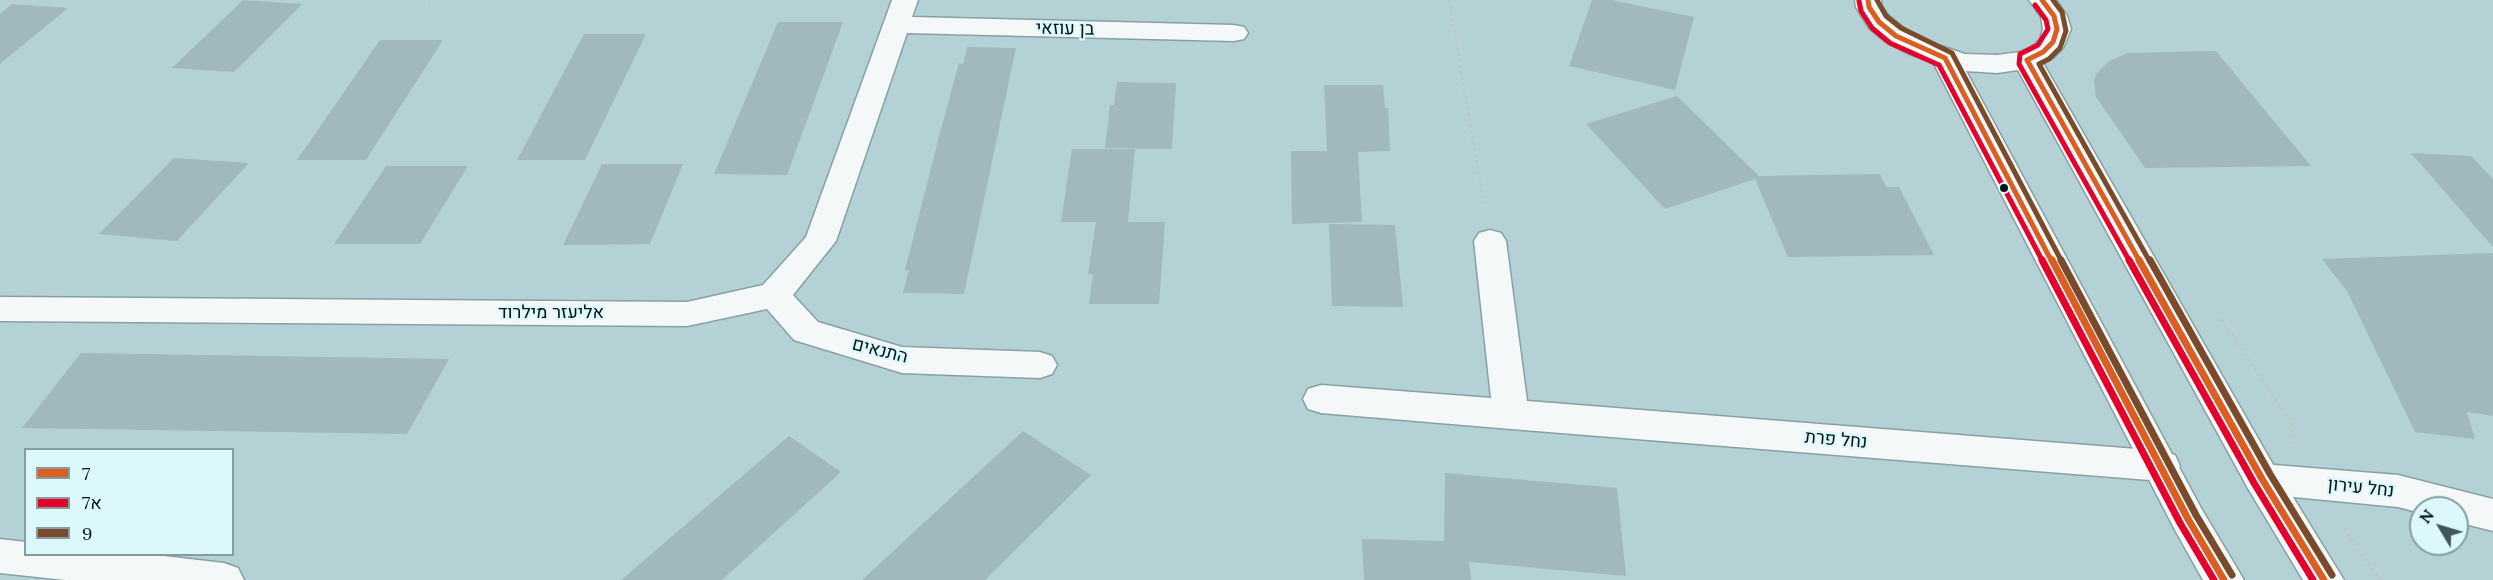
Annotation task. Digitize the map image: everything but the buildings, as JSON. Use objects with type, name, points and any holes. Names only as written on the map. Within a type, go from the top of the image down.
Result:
[{"type":"street","points":[[1868,0],[1869,7],[1879,22],[1896,36],[1919,48],[1945,58],[1997,64],[2027,60],[2043,52],[2053,42],[2057,29],[2049,1]]},
{"type":"street","points":[[774,295],[820,241],[901,12]]},
{"type":"street","name":"בן עוזאי","points":[[901,12],[1234,33]]},
{"type":"street","points":[[1945,58],[2188,519],[2224,580]]},
{"type":"street","points":[[2027,60],[2262,479],[2324,580]]},
{"type":"street","points":[[1490,241],[1511,415]]},
{"type":"street","name":"אליעזר מילרוד","points":[[0,309],[687,314],[774,295]]},
{"type":"street","name":"התנאים","points":[[774,295],[806,331],[902,360],[1040,365]]},
{"type":"street","name":"נחל פרת","points":[[1321,399],[2162,466]]},
{"type":"street","name":"נחל עירון","points":[[2262,479],[2398,491],[2493,514]]},
{"type":"street","points":[[0,556],[224,580]]},
{"type":"path","points":[[1449,0],[1490,241]]},
{"type":"path","points":[[2353,539],[2380,580]]},
{"type":"transit line","name":"7","points":[[1868,0],[1869,7],[1879,22],[1896,36],[1945,58],[2188,519],[2224,580]]},
{"type":"transit line","name":"9","points":[[1877,0],[1886,16],[1901,28],[1952,53],[2196,515],[2232,575]]},
{"type":"transit line","name":"7","points":[[2042,0],[2054,16],[2057,29],[2053,42],[2043,52],[2027,60],[2262,479],[2324,580]]},
{"type":"transit line","name":"9","points":[[2053,0],[2062,12],[2066,31],[2060,48],[2049,59],[2039,64],[2270,474],[2332,575]]},
{"type":"transit line","name":"7א","points":[[1859,1],[1861,11],[1872,28],[1890,43],[1939,65],[2180,523],[2214,580]]},
{"type":"transit line","name":"7א","points":[[2035,5],[2046,20],[2048,29],[2038,45],[2020,54],[2019,64],[2254,483],[2313,580]]}]
